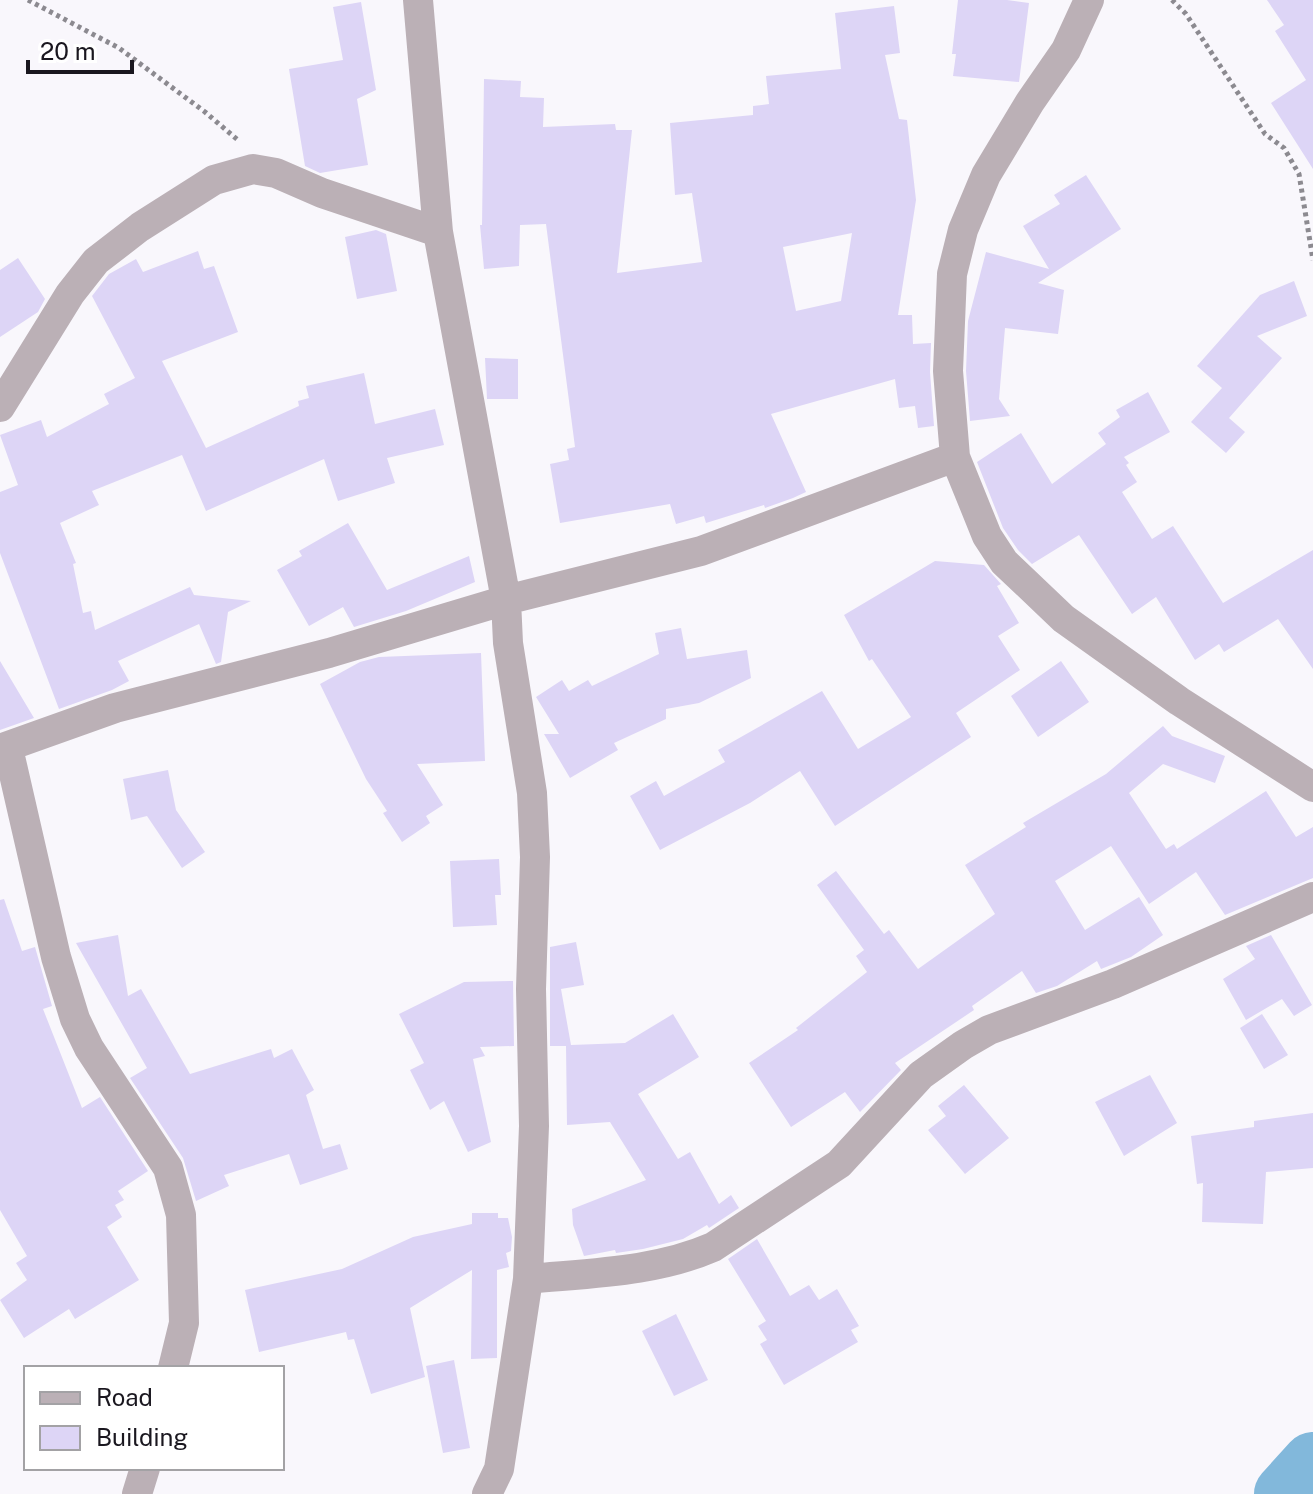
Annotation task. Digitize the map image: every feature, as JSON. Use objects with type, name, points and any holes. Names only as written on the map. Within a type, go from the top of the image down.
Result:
[{"type":"street","points":[[418,0],[438,232],[506,600],[508,643],[532,793],[535,857],[531,989],[534,1126],[528,1279],[499,1469],[487,1494]]},
{"type":"street","points":[[1089,0],[1066,50],[986,175],[963,230],[952,274],[948,371],[955,457],[987,536],[1004,562],[1064,619],[1179,701],[1313,787]]},
{"type":"street","points":[[0,407],[70,294],[96,261],[140,227],[214,180],[253,169],[276,173],[322,193],[438,232]]},
{"type":"street","points":[[173,1366],[184,1323],[181,1215],[168,1168],[89,1048],[75,1019],[56,957],[4,749],[115,708],[329,653],[506,600],[701,551],[955,457]]},
{"type":"street","points":[[528,1279],[632,1268],[693,1256],[713,1247],[839,1164],[921,1075],[963,1045],[989,1030],[1113,984],[1313,897]]},
{"type":"street","points":[[137,1494],[144,1470]]},
{"type":"path","points":[[28,0],[119,48],[205,112],[276,173]]},
{"type":"path","points":[[1172,0],[1186,14],[1265,134],[1284,148],[1299,174],[1313,260]]},
{"type":"building","points":[[958,0],[1029,3],[1019,82],[953,76],[956,54],[952,54]]},
{"type":"building","points":[[1267,0],[1313,0],[1313,169],[1271,103],[1306,80],[1275,31],[1284,25]]},
{"type":"building","points":[[361,2],[376,90],[357,99],[368,165],[320,173],[305,166],[289,69],[343,60],[333,7]]},
{"type":"building","points":[[894,6],[900,53],[885,55],[899,119],[907,120],[916,200],[898,315],[912,315],[913,344],[931,343],[934,426],[918,428],[915,406],[899,408],[895,379],[771,414],[806,492],[793,498],[706,523],[704,516],[676,524],[670,504],[560,523],[550,464],[569,460],[567,449],[575,447],[546,224],[520,225],[519,266],[484,269],[480,225],[484,79],[521,81],[520,97],[544,98],[543,127],[615,124],[616,130],[632,130],[617,273],[702,262],[692,193],[675,195],[670,123],[753,115],[753,106],[769,104],[766,76],[841,69],[835,13]],"holes":[[[852,233],[841,301],[796,311],[783,247]]]},
{"type":"building","points":[[1086,175],[1121,229],[1038,283],[1064,290],[1058,334],[1005,328],[999,399],[1010,416],[970,421],[966,371],[968,321],[986,252],[1049,269],[1023,226],[1060,204],[1054,195]]},
{"type":"building","points":[[376,230],[386,234],[397,291],[357,299],[345,237]]},
{"type":"building","points":[[198,251],[204,269],[214,266],[238,332],[162,361],[206,448],[299,406],[298,401],[309,398],[306,386],[364,373],[375,424],[435,409],[444,445],[387,458],[395,483],[338,501],[324,459],[206,511],[182,455],[92,491],[99,505],[60,523],[76,563],[73,564],[83,613],[91,611],[95,630],[190,587],[194,595],[251,601],[228,612],[221,662],[216,664],[199,624],[118,661],[129,681],[59,709],[0,553],[0,492],[18,485],[0,435],[41,420],[47,437],[109,404],[104,394],[135,378],[92,296],[109,274],[136,259],[143,272]]},
{"type":"building","points":[[18,258],[45,299],[38,312],[0,337],[0,270]]},
{"type":"building","points":[[1294,281],[1307,316],[1257,336],[1282,358],[1229,418],[1245,432],[1226,453],[1191,422],[1222,388],[1197,366],[1260,295]]},
{"type":"building","points":[[485,358],[518,359],[518,399],[487,399]]},
{"type":"building","points":[[1148,392],[1170,432],[1124,457],[1137,482],[1122,492],[1152,539],[1173,526],[1223,603],[1313,550],[1313,669],[1278,619],[1224,652],[1219,644],[1195,660],[1156,597],[1132,614],[1079,535],[1032,564],[1003,528],[977,462],[1021,433],[1052,484],[1106,444],[1098,433],[1120,417],[1116,410]]},
{"type":"building","points":[[348,523],[387,590],[469,556],[475,582],[406,611],[354,627],[343,607],[309,626],[277,570],[302,556],[299,551]]},
{"type":"building","points":[[935,561],[984,565],[1001,584],[997,586],[1019,623],[998,636],[1020,670],[956,713],[971,737],[835,826],[800,771],[750,803],[660,850],[630,796],[656,781],[664,796],[725,762],[718,750],[822,691],[858,749],[911,717],[872,659],[869,661],[844,615]]},
{"type":"building","points":[[681,628],[687,659],[747,650],[751,678],[699,703],[666,709],[666,719],[614,743],[618,750],[570,778],[544,734],[559,734],[536,697],[562,680],[569,691],[588,680],[592,686],[659,654],[655,633]]},
{"type":"building","points":[[481,653],[485,761],[417,764],[443,805],[426,816],[430,823],[402,842],[383,813],[387,811],[366,779],[320,684],[360,662],[379,657]]},
{"type":"building","points":[[0,661],[34,718],[0,730]]},
{"type":"building","points":[[1061,661],[1089,702],[1038,737],[1011,696]]},
{"type":"building","points":[[1163,726],[1172,736],[1225,756],[1215,783],[1163,764],[1129,793],[1166,849],[1174,844],[1177,849],[1266,791],[1296,837],[1313,827],[1313,878],[1225,915],[1196,872],[1149,904],[1111,846],[1055,881],[1085,930],[1139,897],[1163,935],[1131,957],[1101,969],[1097,961],[1057,986],[1036,993],[1022,971],[972,1006],[974,1010],[895,1063],[901,1070],[860,1112],[845,1092],[791,1127],[749,1063],[798,1030],[796,1028],[867,972],[856,956],[864,950],[817,885],[836,871],[884,934],[889,930],[918,969],[995,914],[965,865],[1026,827],[1023,823],[1106,774]]},
{"type":"building","points":[[168,770],[176,810],[205,852],[182,868],[147,816],[131,820],[123,779]]},
{"type":"building","points":[[499,859],[501,895],[495,895],[497,925],[453,927],[450,861]]},
{"type":"building","points":[[4,899],[22,951],[35,947],[52,1006],[43,1009],[82,1108],[100,1097],[148,1171],[118,1191],[124,1200],[115,1205],[122,1217],[107,1227],[139,1280],[75,1319],[69,1309],[24,1338],[0,1300],[27,1280],[16,1263],[27,1256],[0,1210],[0,900]]},
{"type":"building","points":[[118,935],[128,996],[141,989],[190,1074],[271,1049],[274,1058],[292,1049],[314,1090],[306,1095],[323,1149],[340,1144],[348,1169],[300,1185],[289,1154],[224,1175],[229,1186],[196,1201],[183,1158],[130,1078],[147,1068],[76,943]]},
{"type":"building","points":[[1271,935],[1312,1005],[1294,1016],[1282,999],[1246,1020],[1223,979],[1255,959],[1246,946]]},
{"type":"building","points":[[576,942],[584,985],[561,989],[571,1045],[625,1043],[673,1014],[699,1057],[638,1094],[678,1159],[690,1152],[719,1204],[731,1195],[739,1208],[709,1228],[707,1225],[683,1239],[643,1249],[584,1256],[573,1225],[572,1209],[646,1180],[610,1122],[567,1125],[566,1046],[550,1046],[550,947]]},
{"type":"building","points":[[513,981],[514,1046],[480,1047],[485,1056],[473,1059],[491,1142],[468,1152],[444,1101],[430,1110],[410,1070],[424,1063],[399,1014],[464,982]]},
{"type":"building","points":[[1262,1014],[1288,1055],[1264,1069],[1240,1028]]},
{"type":"building","points":[[1150,1075],[1177,1123],[1124,1156],[1095,1102]]},
{"type":"building","points":[[964,1085],[1009,1138],[965,1174],[928,1130],[946,1116],[938,1106]]},
{"type":"building","points":[[1313,1113],[1313,1168],[1266,1172],[1263,1224],[1202,1222],[1203,1183],[1197,1184],[1191,1136],[1254,1127],[1254,1121]]},
{"type":"building","points":[[472,1213],[498,1213],[498,1218],[508,1218],[512,1237],[511,1251],[506,1253],[509,1267],[497,1270],[497,1358],[471,1359],[472,1270],[410,1308],[425,1377],[371,1394],[354,1339],[348,1340],[346,1332],[259,1352],[245,1290],[342,1269],[413,1237],[472,1224]]},
{"type":"building","points":[[757,1239],[790,1296],[809,1285],[819,1300],[837,1289],[859,1326],[851,1330],[858,1342],[784,1385],[760,1344],[767,1340],[758,1326],[766,1321],[728,1259]]},
{"type":"building","points":[[676,1314],[708,1380],[674,1396],[642,1331]]},
{"type":"building","points":[[454,1360],[470,1448],[443,1453],[426,1366]]},
{"type":"waterway","points":[[1285,1494],[1313,1463]]}]
